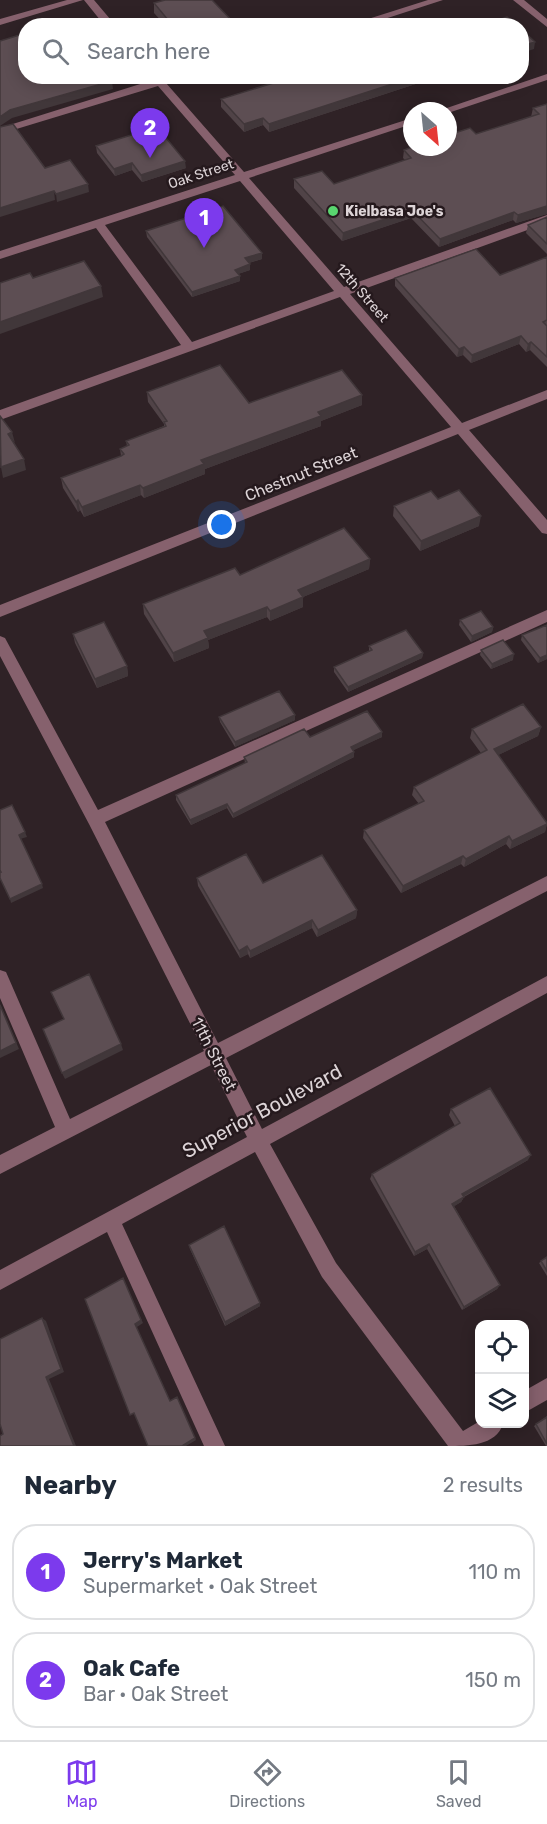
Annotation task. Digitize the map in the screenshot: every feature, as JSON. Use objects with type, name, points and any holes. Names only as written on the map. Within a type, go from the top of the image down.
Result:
[{"type":"street","points":[[0,22],[78,0]]},
{"type":"street","points":[[89,0],[104,18]]},
{"type":"street","points":[[378,18],[438,0]]},
{"type":"street","points":[[518,0],[547,24]]},
{"type":"street","points":[[529,83],[547,77]]},
{"type":"street","points":[[0,131],[142,84]]},
{"type":"street","name":"12th Street","points":[[161,84],[547,529]]},
{"type":"street","points":[[457,106],[526,84]]},
{"type":"street","name":"Oak Street","points":[[0,255],[403,124]]},
{"type":"street","points":[[0,416],[547,219]]},
{"type":"street","points":[[99,224],[189,347]]},
{"type":"street","name":"Chestnut Street","points":[[0,611],[547,394]]},
{"type":"street","points":[[94,819],[547,616]]},
{"type":"street","name":"11th Street","points":[[0,642],[94,819],[214,1055],[329,1270],[460,1446]]},
{"type":"street","points":[[0,1165],[547,883]]},
{"type":"street","points":[[0,978],[66,1130]]},
{"type":"street","name":"Superior Boulevard","points":[[0,1280],[547,984]]},
{"type":"street","points":[[111,1220],[215,1446]]},
{"type":"street","points":[[529,1400],[547,1388]]},
{"type":"street","points":[[460,1446],[487,1428]]},
{"type":"building","points":[[165,0],[212,0],[229,18],[166,18],[154,3]]},
{"type":"building","points":[[18,35],[18,84],[101,84],[10,110],[0,117],[0,41]]},
{"type":"building","points":[[270,84],[392,84],[269,124],[263,118],[244,124],[221,99]]},
{"type":"building","points":[[547,104],[547,206],[518,215],[514,212],[440,239],[412,210],[343,233],[294,179],[322,171],[334,184],[411,158],[409,156],[457,156],[457,132],[470,128],[476,134],[539,114],[533,108]]},
{"type":"building","points":[[13,124],[45,168],[70,160],[88,184],[56,194],[54,191],[0,208],[0,127]]},
{"type":"building","points":[[157,127],[185,161],[141,175],[132,163],[114,169],[96,146]]},
{"type":"building","points":[[223,206],[262,253],[245,258],[250,264],[235,270],[240,276],[192,292],[146,231]]},
{"type":"building","points":[[547,217],[547,244],[528,225]]},
{"type":"building","points":[[476,249],[500,275],[547,257],[547,320],[543,322],[547,326],[547,357],[531,342],[528,344],[521,336],[472,355],[464,347],[459,349],[395,278]]},
{"type":"building","points":[[84,261],[101,286],[0,322],[0,283],[30,273],[33,278]]},
{"type":"building","points":[[220,365],[249,403],[342,370],[362,395],[318,412],[321,416],[201,460],[204,464],[143,488],[140,485],[82,507],[78,500],[76,502],[61,478],[121,456],[124,454],[120,449],[129,445],[126,441],[166,426],[164,422],[167,421],[147,392]]},
{"type":"building","points":[[0,416],[12,432],[8,434],[24,459],[1,467]]},
{"type":"building","points":[[459,490],[481,516],[421,541],[394,506],[431,491],[438,499]]},
{"type":"building","points":[[344,528],[370,559],[298,590],[303,597],[270,611],[267,607],[204,631],[208,638],[173,653],[143,604],[235,568],[240,575]]},
{"type":"building","points":[[481,611],[493,627],[472,636],[460,620]]},
{"type":"building","points":[[104,622],[127,666],[95,679],[73,634]]},
{"type":"building","points":[[547,625],[547,655],[540,658],[522,635]]},
{"type":"building","points":[[406,630],[423,653],[348,687],[334,667],[372,650],[369,646]]},
{"type":"building","points":[[503,640],[514,654],[492,664],[481,650]]},
{"type":"building","points":[[279,691],[295,715],[235,742],[219,717]]},
{"type":"building","points":[[523,704],[541,727],[494,749],[547,824],[512,841],[509,836],[466,859],[463,856],[403,886],[364,830],[424,801],[414,787],[487,750],[472,729]]},
{"type":"building","points":[[367,711],[382,732],[351,747],[354,752],[233,814],[227,804],[190,820],[176,795],[247,762],[244,757],[304,729],[310,737]]},
{"type":"building","points":[[12,805],[25,832],[19,835],[42,884],[10,899],[0,878],[0,810]]},
{"type":"building","points":[[246,854],[263,883],[322,855],[357,910],[318,930],[312,920],[250,951],[247,946],[239,951],[197,878]]},
{"type":"building","points":[[89,974],[121,1044],[62,1073],[43,1029],[64,1019],[51,992]]},
{"type":"building","points":[[0,1005],[16,1043],[0,1051]]},
{"type":"building","points":[[490,1088],[531,1155],[462,1194],[464,1197],[452,1204],[500,1285],[464,1307],[429,1244],[415,1252],[372,1174],[460,1123],[451,1109]]},
{"type":"building","points":[[224,1226],[260,1303],[225,1322],[189,1245]]},
{"type":"building","points":[[547,1257],[547,1271],[541,1261]]},
{"type":"building","points":[[123,1278],[141,1320],[135,1324],[170,1401],[177,1397],[195,1438],[182,1446],[148,1446],[134,1413],[130,1415],[85,1299]]},
{"type":"building","points":[[42,1318],[61,1369],[46,1377],[74,1446],[0,1446],[0,1436],[3,1434],[0,1424],[0,1339]]},
{"type":"building","points":[[547,1417],[547,1444],[536,1424]]},
{"type":"place","name":"Oak Cafe","points":[[150,158]]},
{"type":"place","name":"Kielbasa Joe's","points":[[333,211]]},
{"type":"place","name":"Jerry's Market","points":[[204,248]]}]
